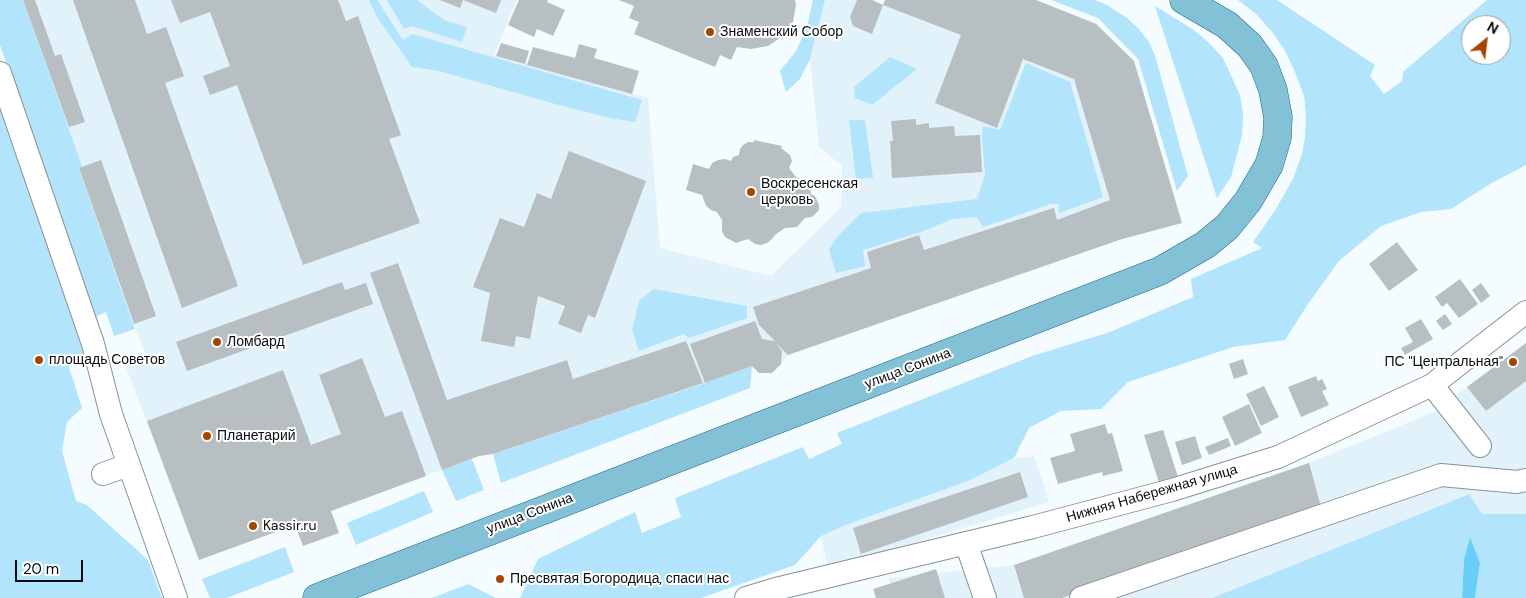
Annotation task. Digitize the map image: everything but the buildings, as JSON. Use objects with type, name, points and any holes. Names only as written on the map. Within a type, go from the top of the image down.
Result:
[{"type":"main road","name":"улица Сонина","points":[[317,598],[1160,271],[1205,245],[1227,227],[1248,201],[1269,165],[1277,138],[1278,117],[1273,90],[1264,66],[1250,46],[1227,24],[1184,0]]},
{"type":"street","points":[[0,73],[93,344],[112,414],[129,465],[176,598]]},
{"type":"street","name":"Нижняя Набережная улица","points":[[746,598],[1172,490],[1278,457],[1432,385],[1526,312]]},
{"type":"street","points":[[1432,385],[1480,446]]},
{"type":"street","points":[[103,474],[129,465]]},
{"type":"street","points":[[1081,598],[1441,476],[1517,482],[1526,480]]},
{"type":"street","points":[[966,543],[985,598]]},
{"type":"shaded area","points":[[0,0],[23,0],[82,166],[79,169],[135,329],[114,336],[106,312],[94,318],[0,45]]},
{"type":"shaded area","points":[[23,0],[517,0],[494,55],[648,98],[660,248],[771,276],[841,207],[842,166],[819,147],[810,59],[825,0],[872,0],[883,5],[885,0],[1036,0],[1096,23],[1134,61],[1182,223],[1122,239],[788,355],[772,373],[759,373],[752,366],[493,454],[479,456],[199,560],[126,367],[145,354],[79,168],[82,166]]},
{"type":"shaded area","points":[[369,0],[377,0],[403,40],[412,34],[642,100],[635,122],[610,118],[559,105],[439,71],[412,67],[377,17]]},
{"type":"shaded area","points":[[387,0],[417,0],[444,20],[467,27],[462,42],[412,26],[404,29]]},
{"type":"shaded area","points":[[813,0],[825,0],[810,59],[800,79],[786,92],[780,71],[796,51],[807,27]]},
{"type":"shaded area","points":[[1051,0],[1095,0],[1107,5],[1127,18],[1149,42],[1155,55],[1188,176],[1177,191],[1138,59],[1098,18]]},
{"type":"shaded area","points":[[1238,0],[1277,0],[1375,65],[1370,76],[1384,94],[1402,81],[1403,72],[1461,22],[1461,65],[1511,65],[1511,15],[1470,15],[1487,0],[1526,0],[1526,165],[1490,184],[1451,209],[1421,212],[1381,226],[1339,261],[1285,340],[1233,347],[1128,382],[1101,409],[1061,411],[1029,428],[1014,458],[968,481],[851,523],[821,536],[795,565],[701,598],[520,598],[538,559],[618,520],[635,512],[642,533],[681,517],[675,498],[803,447],[809,459],[842,444],[837,433],[1032,356],[1110,332],[1193,297],[1191,279],[1262,248],[1253,242],[1276,209],[1293,179],[1302,154],[1305,137],[1306,115],[1304,96],[1285,51],[1273,33],[1256,14]]},
{"type":"shaded area","points":[[1155,6],[1194,30],[1209,43],[1223,58],[1240,95],[1243,114],[1242,135],[1231,177],[1217,198]]},
{"type":"shaded area","points":[[890,57],[917,69],[872,105],[855,98],[854,87]]},
{"type":"shaded area","points":[[1026,63],[1070,82],[1103,197],[1059,213],[1059,204],[1051,204],[983,227],[977,217],[953,219],[921,232],[863,250],[865,266],[836,273],[829,250],[836,238],[861,213],[977,199],[985,175],[983,126],[1000,130]]},
{"type":"shaded area","name":"площадь Советов","points":[[0,106],[86,361],[69,367],[82,408],[67,422],[62,451],[76,501],[87,505],[148,560],[162,598],[0,598]]},
{"type":"shaded area","points":[[849,120],[865,120],[873,178],[856,179]]},
{"type":"shaded area","points":[[654,289],[747,306],[747,318],[689,338],[684,334],[639,351],[632,330],[639,301]]},
{"type":"shaded area","points":[[1526,343],[1526,514],[1482,514],[1468,494],[1212,598],[896,598],[888,578],[1014,565],[1309,463],[1434,412]]},
{"type":"shaded area","points":[[752,366],[750,388],[501,483],[493,454]]},
{"type":"shaded area","points":[[1034,456],[1049,502],[828,569],[821,536],[851,523],[968,481],[1014,458]]},
{"type":"shaded area","points":[[472,459],[484,490],[456,501],[442,470]]},
{"type":"shaded area","points":[[424,491],[433,512],[356,545],[347,523]]},
{"type":"shaded area","points":[[1469,494],[1482,514],[1526,514],[1526,598],[1475,598],[1480,563],[1470,537],[1464,559],[1462,598],[1212,598]]},
{"type":"shaded area","points":[[285,547],[294,572],[227,598],[210,598],[202,579]]},
{"type":"shaded area","points":[[468,584],[496,598],[432,598]]},
{"type":"water","points":[[1470,537],[1480,563],[1475,598],[1462,598],[1464,559]]},
{"type":"place","name":"Знаменский Собор","points":[[710,32]]},
{"type":"place","name":"Воскресенская церковь","points":[[751,192]]},
{"type":"place","name":"Ломбард","points":[[217,342]]},
{"type":"place","name":"площадь Советов","points":[[39,360]]},
{"type":"place","name":"ПС \"Центральная\"","points":[[1513,362]]},
{"type":"place","name":"Планетарий","points":[[207,436]]},
{"type":"place","name":"Kassir.ru","points":[[253,526]]},
{"type":"place","name":"Пресвятая Богородица, спаси нас","points":[[500,579]]}]
